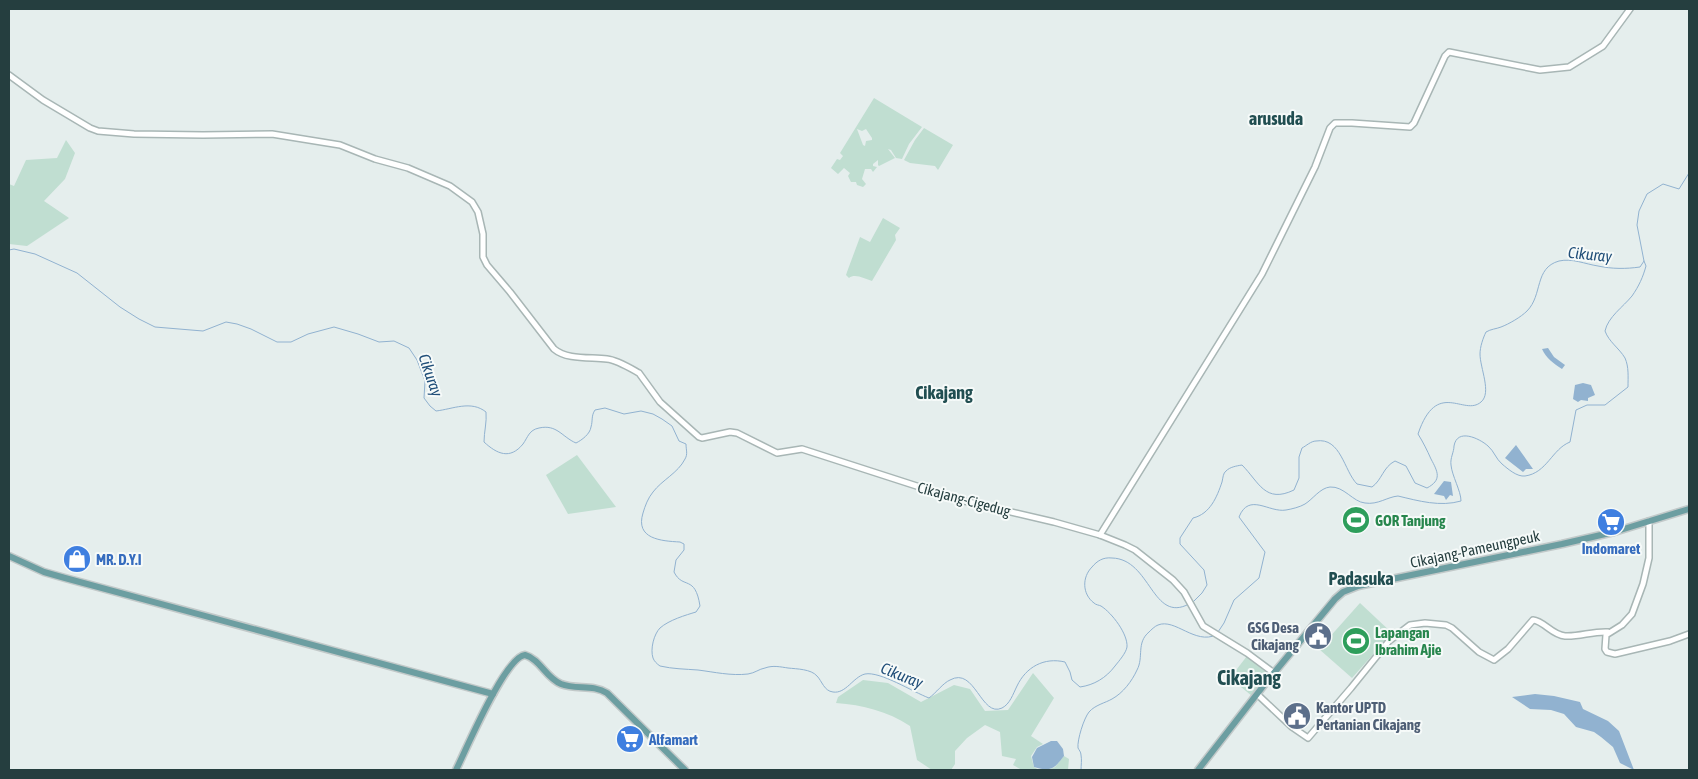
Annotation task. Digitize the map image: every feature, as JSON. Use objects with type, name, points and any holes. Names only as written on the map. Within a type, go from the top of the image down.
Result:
[{"type":"main road","name":"Cikajang-Pameungpeuk","points":[[1198,770],[1274,673],[1335,599],[1346,590],[1614,532],[1689,509]]},
{"type":"main road","points":[[9,556],[44,572],[65,578],[493,694]]},
{"type":"main road","points":[[456,770],[493,694],[515,660],[522,655],[528,655],[559,683],[598,689],[607,693],[685,770]]},
{"type":"street","points":[[1100,534],[1262,274],[1316,167],[1330,128],[1335,123],[1352,122],[1410,127],[1414,123],[1445,56],[1449,52],[1540,70],[1573,66],[1603,46],[1630,9]]},
{"type":"street","name":"Cikajang-Cigedug","points":[[9,75],[43,100],[98,131],[203,136],[272,134],[340,145],[408,168],[450,186],[472,202],[478,212],[483,234],[483,257],[487,265],[554,349],[558,352],[578,357],[615,361],[639,373],[660,402],[699,437],[730,432],[737,433],[777,453],[802,449],[960,500],[1100,534],[1136,550],[1161,568],[1178,586],[1203,626],[1247,653],[1274,673]]},
{"type":"street","points":[[1257,694],[1292,727],[1308,738],[1389,641],[1410,625],[1425,623],[1452,628],[1479,652],[1494,660],[1508,649],[1533,620],[1565,636],[1608,632],[1622,625],[1632,614],[1643,584],[1649,558],[1649,521]]},
{"type":"street","points":[[1608,632],[1605,640],[1605,649],[1607,652],[1615,654],[1670,642],[1689,634]]},
{"type":"green space","points":[[874,98],[922,127],[909,144],[902,159],[896,158],[891,150],[888,149],[895,158],[879,166],[878,160],[873,164],[873,166],[877,167],[873,172],[871,169],[865,169],[862,179],[866,184],[863,187],[857,185],[856,182],[851,182],[848,176],[850,173],[844,168],[838,174],[831,168],[837,159],[840,160],[843,156],[840,153]],"holes":[[[857,129],[862,131],[866,129],[872,138],[872,140],[866,141],[865,146]]]},
{"type":"green space","points":[[924,128],[953,145],[938,170],[935,166],[910,163],[904,160]]},
{"type":"green space","points":[[66,140],[75,153],[65,179],[44,201],[69,218],[27,246],[9,244],[9,184],[14,186],[26,160],[57,158]]},
{"type":"green space","points":[[883,218],[900,228],[895,235],[896,240],[872,281],[857,276],[849,278],[846,275],[860,237],[870,242]]},
{"type":"green space","points":[[577,455],[616,507],[568,514],[546,475]]},
{"type":"green space","name":"Lapangan Ibrahim Ajie","points":[[1360,603],[1392,633],[1352,678],[1319,649]]},
{"type":"green space","points":[[1247,656],[1269,674],[1252,696],[1230,678]]},
{"type":"green space","points":[[1033,673],[1054,698],[1031,736],[1043,744],[1037,747],[1031,756],[1034,767],[1039,770],[1022,770],[1013,765],[1016,759],[1002,756],[1000,732],[985,725],[967,738],[955,751],[955,764],[951,770],[932,770],[917,760],[910,726],[893,716],[874,710],[856,705],[836,703],[838,697],[863,680],[888,683],[921,702],[954,685],[970,689],[985,711],[1008,710]]},
{"type":"green space","points":[[1064,756],[1069,759],[1068,770],[1048,770],[1055,767]]},
{"type":"water","points":[[1548,348],[1554,357],[1565,365],[1562,369],[1550,360],[1542,349]]},
{"type":"water","points":[[1583,383],[1591,385],[1595,395],[1588,398],[1588,401],[1581,400],[1578,402],[1573,399],[1575,385]]},
{"type":"water","points":[[1516,445],[1533,469],[1526,469],[1523,472],[1505,458]]},
{"type":"water","points":[[1444,481],[1451,482],[1453,496],[1450,495],[1446,500],[1444,496],[1434,494]]},
{"type":"water","points":[[1535,694],[1580,702],[1583,709],[1608,721],[1619,731],[1634,770],[1620,763],[1613,747],[1601,737],[1594,732],[1576,727],[1564,714],[1551,710],[1530,709],[1512,697]]},
{"type":"water","points":[[1051,741],[1057,741],[1063,749],[1064,756],[1052,768],[1034,767],[1032,757],[1037,748]]},
{"type":"waterway","name":"Cikuray","points":[[1193,602],[1207,585],[1204,570],[1180,544],[1180,538],[1193,518],[1204,513],[1212,504],[1226,471],[1242,465],[1258,484],[1269,493],[1284,494],[1294,490],[1299,478],[1299,457],[1302,448],[1314,441],[1324,441],[1337,449],[1357,484],[1372,487],[1395,461],[1406,466],[1415,483],[1427,488],[1432,485],[1437,479],[1437,472],[1418,434],[1425,417],[1433,407],[1442,403],[1474,405],[1481,402],[1484,398],[1486,387],[1480,354],[1486,332],[1508,324],[1527,311],[1532,305],[1542,276],[1551,265],[1559,261],[1574,261],[1614,268],[1640,267],[1644,261],[1637,225],[1639,211],[1647,194],[1663,184],[1679,189],[1689,173]]},
{"type":"waterway","name":"Cikuray","points":[[9,250],[14,249],[35,254],[77,273],[120,307],[155,327],[203,331],[226,322],[251,329],[277,342],[291,342],[308,334],[334,327],[379,342],[394,341],[409,348],[417,360],[425,381],[424,398],[430,406],[436,411],[462,406],[480,408],[486,412],[484,442],[499,452],[508,454],[513,452],[523,444],[531,432],[545,427],[555,429],[576,443],[589,432],[595,410],[605,408],[624,414],[641,411],[662,419],[672,426],[679,441],[686,444],[686,455],[682,464],[650,497],[643,513],[643,528],[651,537],[684,544],[684,550],[676,560],[674,572],[677,577],[692,586],[698,596],[700,606],[696,612],[673,620],[660,628],[653,642],[652,650],[654,660],[660,666],[723,674],[750,673],[777,666],[800,669],[814,674],[825,688],[833,692],[846,688],[857,678],[865,674],[871,674],[888,679],[929,698],[947,681],[959,678],[966,680],[972,685],[983,700],[995,709],[1002,708],[1007,704],[1025,674],[1043,662],[1065,662],[1072,680],[1080,687],[1095,683],[1104,677],[1122,657],[1127,647],[1122,630],[1110,614],[1090,599],[1085,590],[1086,576],[1100,560],[1112,558],[1125,561],[1135,568],[1167,605],[1177,608],[1189,604]]},
{"type":"waterway","points":[[1218,632],[1234,600],[1259,578],[1265,552],[1239,517],[1248,506],[1260,505],[1280,510],[1291,509],[1305,504],[1330,487],[1340,489],[1356,500],[1365,503],[1374,503],[1398,496],[1437,503],[1461,501],[1451,462],[1456,441],[1459,437],[1464,436],[1469,436],[1484,443],[1502,464],[1519,475],[1533,474],[1544,466],[1558,450],[1570,442],[1576,410],[1587,405],[1605,405],[1628,387],[1628,368],[1625,358],[1605,331],[1612,317],[1637,289],[1646,266],[1644,261]]},
{"type":"waterway","points":[[1081,770],[1081,753],[1078,744],[1085,719],[1091,710],[1116,696],[1130,682],[1139,665],[1141,645],[1145,636],[1157,626],[1165,624],[1200,637],[1216,635]]},
{"type":"place","name":"GOR Tanjung","points":[[1356,520]]},
{"type":"place","name":"Indomaret","points":[[1611,522]]},
{"type":"place","name":"MR. D.Y.I","points":[[77,559]]},
{"type":"place","name":"GSG Desa Cikajang","points":[[1318,636]]},
{"type":"place","name":"Lapangan Ibrahim Ajie","points":[[1356,641]]},
{"type":"place","name":"Kantor UPTD Pertanian Cikajang","points":[[1297,716]]},
{"type":"place","name":"Alfamart","points":[[630,739]]},
{"type":"district","name":"arusuda","points":[[1276,118]]},
{"type":"district","name":"Cikajang","points":[[944,392]]},
{"type":"district","name":"Padasuka","points":[[1361,578]]},
{"type":"district","name":"Cikajang","points":[[1249,677]]}]
